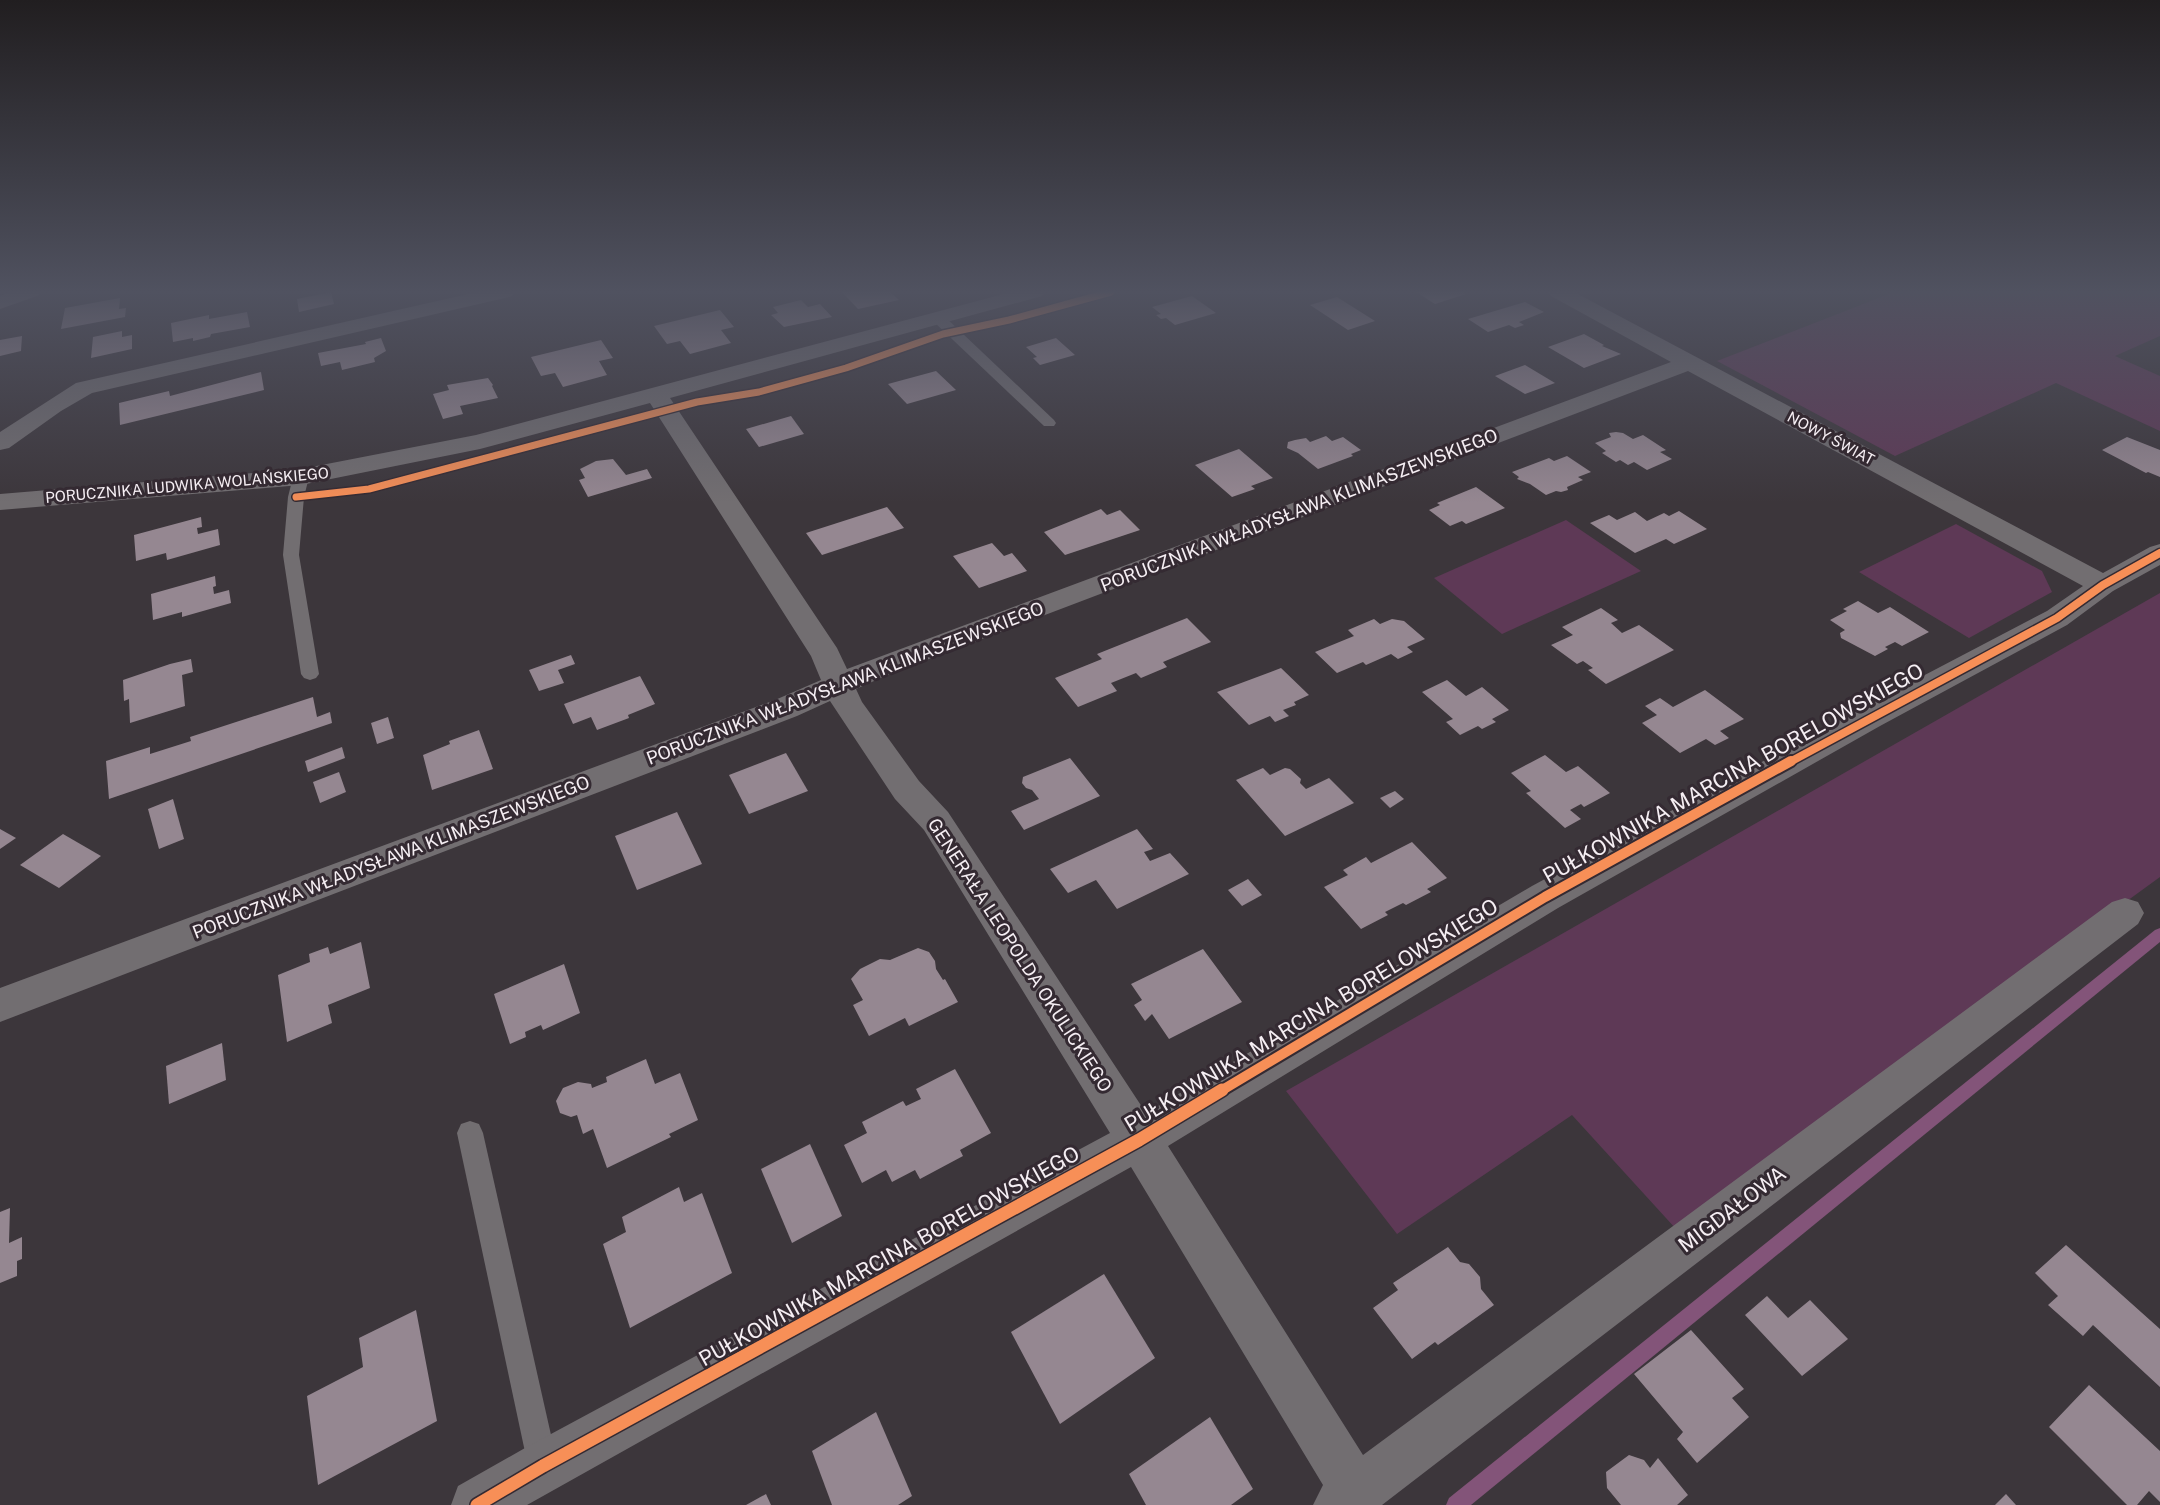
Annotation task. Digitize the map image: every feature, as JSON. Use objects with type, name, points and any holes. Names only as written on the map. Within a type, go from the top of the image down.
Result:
[{"type":"street","points":[[0,442],[84,388],[197,362]]},
{"type":"street","name":"PORUCZNIKA LUDWIKA WOLAŃSKIEGO","points":[[0,502],[301,477],[448,449],[776,362]]},
{"type":"street","name":"PORUCZNIKA WŁADYSŁAWA KLIMASZEWSKIEGO","points":[[0,1005],[1689,362]]},
{"type":"street","name":"NOWY ŚWIAT","points":[[1690,362],[2103,585]]},
{"type":"street","name":"GENERAŁA LEOPOLDA OKULICKIEGO","points":[[656,395],[826,655],[848,706],[907,790],[936,821],[1138,1140],[1348,1499]]},
{"type":"street","name":"PUŁKOWNIKA MARCINA BORELOWSKIEGO","points":[[477,1505],[543,1466],[1138,1140],[1545,897],[1859,723],[2057,618],[2103,585],[2160,553]]},
{"type":"street","name":"MIGDAŁOWA","points":[[1348,1499],[2125,913]]},
{"type":"lane","points":[[985,362],[1049,423]]},
{"type":"lane","points":[[301,477],[296,497],[291,555],[310,674]]},
{"type":"lane","points":[[470,1133],[543,1466]]},
{"type":"shaded area","points":[[1719,362],[2129,362],[2160,376],[2160,431],[2056,383],[1895,456]]},
{"type":"shaded area","points":[[1566,520],[1641,571],[1502,634],[1434,578]]},
{"type":"shaded area","points":[[1956,524],[2042,571],[2052,592],[1969,638],[1859,572]]},
{"type":"shaded area","points":[[2160,593],[2160,877],[1676,1229],[1572,1115],[1397,1234],[1286,1091]]},
{"type":"building","points":[[320,362],[339,362],[321,366]]},
{"type":"building","points":[[340,362],[374,362],[342,370]]},
{"type":"building","points":[[534,362],[600,362],[607,375],[563,387],[555,373],[541,376]]},
{"type":"building","points":[[1574,362],[1599,362],[1584,368]]},
{"type":"building","points":[[1525,365],[1555,383],[1525,394],[1495,376]]},
{"type":"building","points":[[936,371],[956,390],[907,404],[888,384]]},
{"type":"building","points":[[261,372],[264,390],[120,425],[119,403],[169,391],[170,396]]},
{"type":"building","points":[[488,378],[498,398],[460,406],[463,414],[443,419],[433,394],[449,390],[447,385]]},
{"type":"building","points":[[791,416],[804,434],[759,447],[746,429]]},
{"type":"building","points":[[1616,432],[1633,439],[1643,435],[1666,450],[1660,452],[1672,459],[1647,470],[1634,462],[1628,465],[1620,460],[1616,462],[1602,453],[1606,451],[1595,443],[1611,437],[1609,433]]},
{"type":"building","points":[[1326,436],[1332,441],[1343,437],[1361,450],[1351,454],[1353,456],[1318,469],[1298,453],[1287,448],[1288,442],[1306,438],[1310,442]]},
{"type":"building","points":[[2127,437],[2160,450],[2160,477],[2146,473],[2102,450]]},
{"type":"building","points":[[1239,449],[1273,478],[1251,486],[1255,489],[1232,497],[1195,465]]},
{"type":"building","points":[[1567,456],[1591,472],[1578,477],[1583,480],[1567,487],[1568,490],[1546,495],[1530,484],[1517,479],[1519,477],[1512,472],[1549,458],[1554,461]]},
{"type":"building","points":[[613,459],[626,475],[647,469],[652,478],[588,497],[579,480],[585,478],[580,469],[596,461]]},
{"type":"building","points":[[1476,487],[1505,508],[1466,524],[1462,521],[1450,526],[1429,510],[1440,505],[1437,503]]},
{"type":"building","points":[[887,507],[904,528],[822,555],[806,533]]},
{"type":"building","points":[[1101,509],[1107,515],[1120,510],[1140,530],[1065,555],[1044,532]]},
{"type":"building","points":[[1679,511],[1707,529],[1674,544],[1666,539],[1635,553],[1590,523],[1609,515],[1617,520],[1635,512],[1647,521],[1664,513],[1669,516]]},
{"type":"building","points":[[201,517],[202,527],[197,528],[198,534],[218,529],[220,545],[167,560],[166,553],[136,561],[134,535]]},
{"type":"building","points":[[992,543],[1004,556],[1012,553],[1027,571],[979,588],[953,556]]},
{"type":"building","points":[[215,576],[214,594],[229,590],[231,603],[182,617],[182,612],[153,620],[151,594]]},
{"type":"building","points":[[1858,601],[1878,613],[1890,607],[1929,632],[1902,646],[1895,642],[1875,656],[1841,638],[1840,633],[1845,630],[1830,620],[1847,611],[1843,609]]},
{"type":"building","points":[[1601,608],[1618,620],[1611,623],[1622,633],[1639,625],[1674,650],[1606,684],[1588,670],[1593,668],[1583,661],[1577,664],[1551,645],[1573,635],[1562,627]]},
{"type":"building","points":[[1187,618],[1211,642],[1163,662],[1167,667],[1141,678],[1136,673],[1111,683],[1117,691],[1078,707],[1055,678],[1102,659],[1097,654]]},
{"type":"building","points":[[1374,619],[1380,624],[1392,619],[1404,621],[1425,639],[1407,647],[1413,652],[1398,659],[1391,654],[1366,665],[1363,662],[1337,673],[1315,652],[1354,636],[1348,630]]},
{"type":"building","points":[[571,655],[575,664],[558,670],[564,683],[539,691],[529,670]]},
{"type":"building","points":[[191,659],[193,672],[182,675],[185,706],[130,723],[129,699],[124,701],[123,680]]},
{"type":"building","points":[[1281,668],[1309,695],[1294,702],[1296,705],[1283,710],[1289,716],[1275,722],[1270,716],[1249,725],[1217,692]]},
{"type":"building","points":[[640,676],[655,704],[628,715],[629,718],[597,730],[591,717],[573,724],[564,704]]},
{"type":"building","points":[[1447,680],[1466,696],[1482,687],[1509,710],[1492,719],[1496,722],[1482,729],[1478,726],[1460,735],[1446,722],[1453,719],[1422,692]]},
{"type":"building","points":[[1705,690],[1744,719],[1720,731],[1729,738],[1715,745],[1706,739],[1680,753],[1642,723],[1657,715],[1645,706],[1660,698],[1673,707]]},
{"type":"building","points":[[313,697],[317,717],[330,712],[332,723],[109,799],[106,761],[150,747],[150,754],[191,741],[190,737]]},
{"type":"building","points":[[388,717],[394,738],[377,744],[371,723]]},
{"type":"building","points":[[479,730],[493,769],[432,790],[423,755],[450,744],[449,741]]},
{"type":"building","points":[[342,747],[345,758],[308,772],[305,761]]},
{"type":"building","points":[[786,753],[808,791],[749,814],[729,775]]},
{"type":"building","points":[[1545,755],[1566,772],[1578,766],[1610,793],[1584,807],[1581,804],[1570,810],[1581,819],[1565,828],[1526,793],[1531,791],[1511,773]]},
{"type":"building","points":[[1070,758],[1100,796],[1024,830],[1011,811],[1039,799],[1022,783],[1023,777]]},
{"type":"building","points":[[1263,768],[1270,775],[1285,768],[1290,769],[1301,779],[1300,783],[1306,789],[1329,778],[1354,803],[1285,836],[1236,780]]},
{"type":"building","points":[[339,772],[346,792],[320,803],[313,782]]},
{"type":"building","points":[[1395,791],[1404,799],[1390,808],[1380,798]]},
{"type":"building","points":[[173,799],[184,839],[159,849],[148,809]]},
{"type":"building","points":[[677,812],[702,864],[637,890],[615,836]]},
{"type":"building","points":[[0,829],[16,838],[0,849]]},
{"type":"building","points":[[1137,829],[1153,849],[1144,852],[1150,861],[1170,853],[1189,874],[1117,909],[1096,880],[1068,893],[1050,869]]},
{"type":"building","points":[[63,834],[101,856],[59,888],[20,865]]},
{"type":"building","points":[[1412,842],[1447,878],[1427,889],[1431,892],[1406,905],[1403,903],[1385,912],[1388,915],[1361,929],[1324,887],[1348,875],[1343,870],[1366,857],[1371,863]]},
{"type":"building","points":[[1248,879],[1262,895],[1242,906],[1228,890]]},
{"type":"building","points":[[361,942],[370,988],[328,1005],[332,1023],[287,1042],[278,975],[310,962],[309,954],[328,947],[330,954]]},
{"type":"building","points":[[918,948],[929,952],[935,961],[936,969],[943,980],[945,979],[958,1002],[909,1026],[905,1018],[869,1036],[853,1005],[863,1000],[851,979],[860,969],[880,959],[890,960]]},
{"type":"building","points":[[1203,949],[1242,1002],[1169,1039],[1152,1014],[1145,1021],[1134,1005],[1142,1000],[1131,984]]},
{"type":"building","points":[[564,964],[580,1013],[543,1030],[541,1025],[525,1032],[526,1037],[510,1044],[494,994]]},
{"type":"building","points":[[222,1043],[226,1080],[169,1104],[166,1066]]},
{"type":"building","points":[[646,1059],[655,1084],[680,1073],[698,1120],[669,1134],[671,1137],[607,1168],[593,1129],[583,1134],[577,1115],[571,1117],[560,1113],[556,1101],[563,1088],[578,1082],[591,1084],[592,1088],[607,1082],[606,1077]]},
{"type":"building","points":[[955,1069],[991,1133],[960,1150],[963,1156],[920,1179],[915,1170],[892,1182],[886,1170],[862,1183],[844,1145],[867,1133],[862,1122],[903,1101],[906,1106],[921,1099],[916,1089]]},
{"type":"building","points":[[810,1144],[842,1216],[792,1243],[761,1169]]},
{"type":"building","points":[[679,1187],[684,1202],[702,1193],[732,1273],[630,1328],[603,1244],[626,1232],[622,1217]]},
{"type":"building","points":[[10,1208],[9,1243],[22,1237],[22,1259],[17,1261],[17,1276],[0,1283],[0,1212]]},
{"type":"building","points":[[2066,1245],[2160,1329],[2160,1387],[2093,1325],[2083,1336],[2048,1305],[2058,1296],[2035,1273]]},
{"type":"building","points":[[1448,1247],[1460,1262],[1469,1264],[1480,1277],[1481,1289],[1494,1305],[1438,1345],[1435,1342],[1412,1359],[1373,1308],[1398,1290],[1393,1283]]},
{"type":"building","points":[[1104,1274],[1155,1358],[1060,1424],[1011,1332]]},
{"type":"building","points":[[1767,1296],[1788,1318],[1810,1300],[1848,1339],[1802,1376],[1745,1315]]},
{"type":"building","points":[[416,1310],[437,1421],[318,1485],[307,1396],[363,1367],[359,1338]]},
{"type":"building","points":[[1691,1330],[1744,1389],[1732,1398],[1749,1417],[1697,1463],[1677,1439],[1683,1432],[1634,1374]]},
{"type":"building","points":[[2089,1385],[2160,1451],[2160,1502],[2149,1491],[2137,1505],[2127,1505],[2049,1427]]},
{"type":"building","points":[[876,1412],[912,1496],[898,1505],[832,1505],[812,1451]]},
{"type":"building","points":[[1210,1417],[1253,1489],[1231,1505],[1146,1505],[1129,1474]]},
{"type":"building","points":[[1629,1455],[1644,1460],[1650,1468],[1658,1458],[1688,1495],[1677,1505],[1621,1505],[1607,1488],[1606,1472]]},
{"type":"building","points":[[766,1494],[771,1505],[746,1505]]},
{"type":"building","points":[[2006,1494],[2016,1505],[1995,1505]]},
{"type":"waterway","points":[[1456,1505],[2160,934]]},
{"type":"cycle path","points":[[296,497],[369,489],[697,402],[759,392],[862,362]]},
{"type":"cycle path","points":[[477,1505],[543,1466],[1139,1140],[1545,897],[1869,718],[2057,618],[2103,585],[2160,553]]}]
